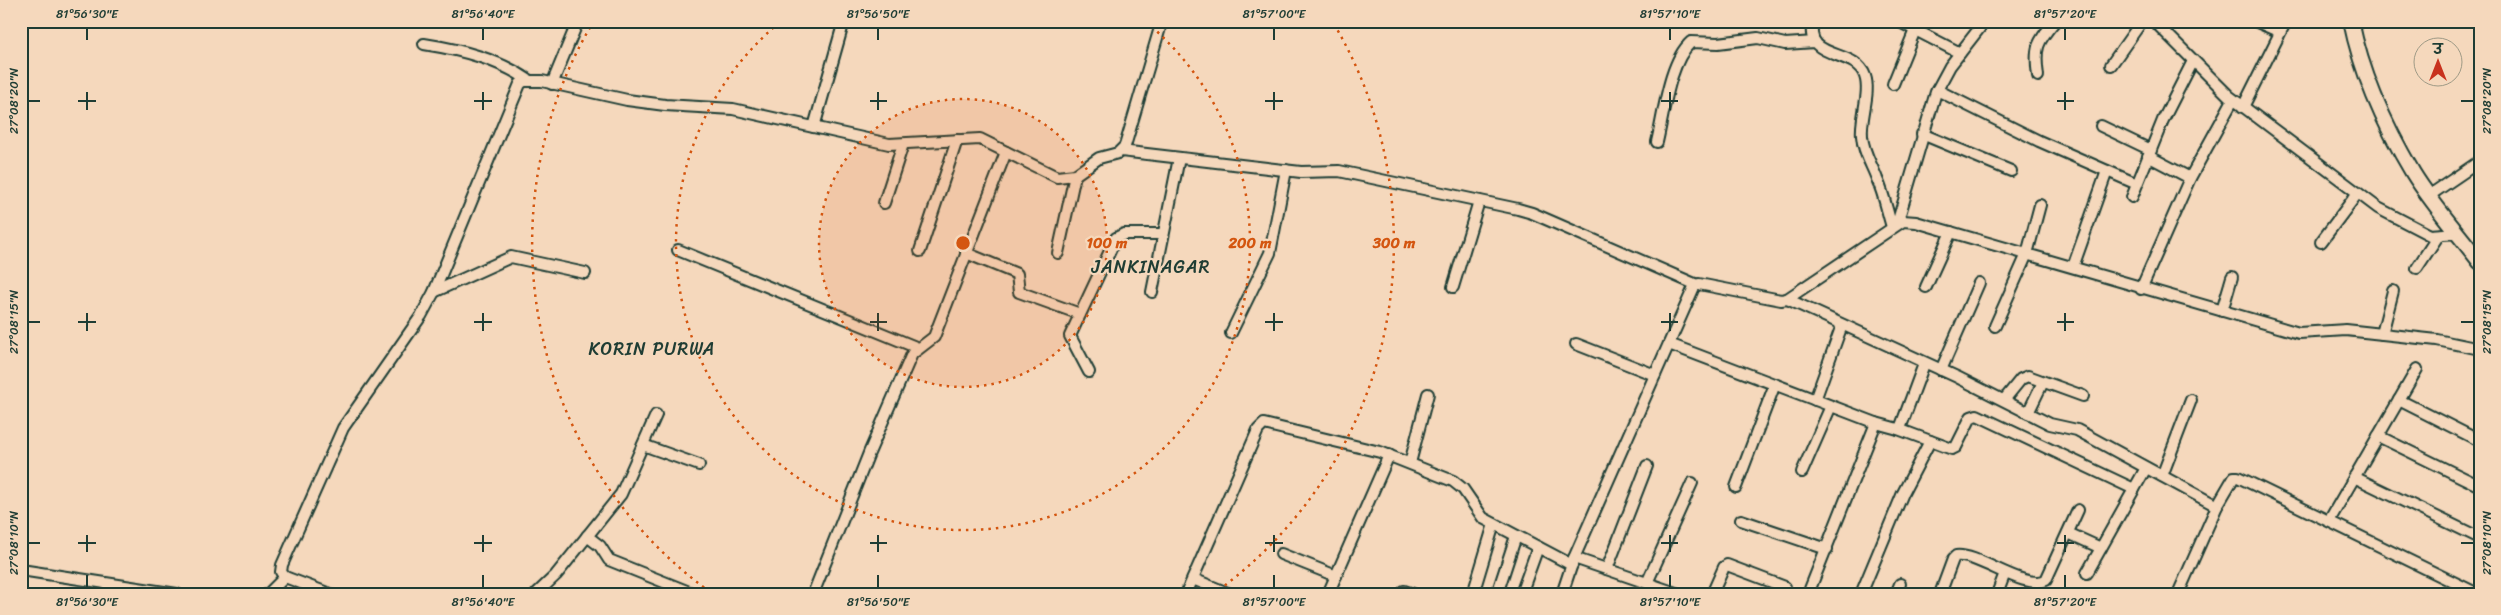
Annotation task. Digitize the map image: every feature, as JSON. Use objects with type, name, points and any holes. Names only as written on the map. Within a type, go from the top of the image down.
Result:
[{"type":"main road","points":[[2351,21],[2356,48],[2382,117],[2414,174],[2480,262]]},
{"type":"street","points":[[552,84],[578,21]]},
{"type":"street","points":[[814,127],[844,21]]},
{"type":"street","points":[[1121,151],[1125,146],[1162,21]]},
{"type":"street","points":[[1813,21],[1815,42],[1819,48],[1851,60],[1859,66],[1866,76],[1862,125],[1864,151],[1878,180],[1894,225]]},
{"type":"street","points":[[1898,21],[1960,53]]},
{"type":"street","points":[[1894,225],[1937,90],[1960,53],[1985,21]]},
{"type":"street","points":[[2038,76],[2037,44],[2055,21]]},
{"type":"street","points":[[2111,65],[2142,21]]},
{"type":"street","points":[[2154,21],[2233,100],[2357,194],[2378,208],[2430,235],[2438,236],[2458,233]]},
{"type":"street","points":[[2255,21],[2280,32]]},
{"type":"street","points":[[2243,107],[2286,21]]},
{"type":"street","points":[[1893,84],[1915,30]]},
{"type":"street","points":[[1657,142],[1677,62],[1684,48],[1691,42],[1718,43],[1758,38],[1785,44],[1815,42]]},
{"type":"street","points":[[424,44],[457,49],[495,61],[530,80],[627,100],[666,105],[733,108],[889,144],[980,139],[1057,177],[1075,175],[1099,158],[1121,151],[1286,170],[1339,171],[1532,213],[1697,285],[1788,299],[2004,400],[2050,424],[2077,430],[2218,506]]},
{"type":"street","points":[[2132,197],[2167,111],[2193,61]]},
{"type":"street","points":[[283,579],[282,565],[343,428],[421,316],[434,292],[516,89],[524,81],[530,80]]},
{"type":"street","points":[[1937,90],[2039,141],[2137,184]]},
{"type":"street","points":[[2141,289],[2190,178],[2233,100]]},
{"type":"street","points":[[2101,126],[2190,178]]},
{"type":"street","points":[[1922,134],[2011,171]]},
{"type":"street","points":[[920,251],[957,140]]},
{"type":"street","points":[[884,203],[903,144]]},
{"type":"street","points":[[814,594],[869,453],[912,354],[934,337],[1006,152]]},
{"type":"street","points":[[1152,292],[1179,158]]},
{"type":"street","points":[[2430,195],[2480,161]]},
{"type":"street","points":[[1231,333],[1270,253],[1286,170]]},
{"type":"street","points":[[2073,267],[2106,171]]},
{"type":"street","points":[[1058,253],[1075,175]]},
{"type":"street","points":[[2321,242],[2357,194]]},
{"type":"street","points":[[1453,286],[1479,201]]},
{"type":"street","points":[[1995,326],[2028,254],[2040,205]]},
{"type":"street","points":[[1788,299],[1894,225],[1910,221],[2299,333],[2346,330],[2436,340],[2480,348]]},
{"type":"street","points":[[1926,287],[1950,232]]},
{"type":"street","points":[[1089,372],[1070,336],[1116,238],[1124,234],[1163,234]]},
{"type":"street","points":[[2417,268],[2438,236]]},
{"type":"street","points":[[678,250],[918,348]]},
{"type":"street","points":[[966,253],[1017,274],[1019,292],[1080,314]]},
{"type":"street","points":[[434,292],[511,257],[585,273]]},
{"type":"street","points":[[2222,311],[2232,277]]},
{"type":"street","points":[[1941,370],[1979,283]]},
{"type":"street","points":[[1562,594],[1573,562],[1668,344],[1697,285]]},
{"type":"street","points":[[2382,334],[2393,291]]},
{"type":"street","points":[[1815,400],[1842,325]]},
{"type":"street","points":[[1576,344],[1656,375]]},
{"type":"street","points":[[1668,344],[1876,423],[1952,449],[1956,446],[1971,417],[1977,415],[2134,489]]},
{"type":"street","points":[[1898,429],[1924,364]]},
{"type":"street","points":[[2329,521],[2417,369]]},
{"type":"street","points":[[2004,400],[2024,377],[2083,396]]},
{"type":"street","points":[[2028,413],[2043,382]]},
{"type":"street","points":[[1736,487],[1775,384]]},
{"type":"street","points":[[1410,463],[1428,394]]},
{"type":"street","points":[[2162,476],[2190,400]]},
{"type":"street","points":[[2399,400],[2480,441]]},
{"type":"street","points":[[1802,472],[1831,406]]},
{"type":"street","points":[[536,594],[556,575],[621,494],[656,415]]},
{"type":"street","points":[[1808,594],[1876,423]]},
{"type":"street","points":[[1186,594],[1258,430],[1264,424],[1389,455],[1410,463],[1459,484],[1476,510],[1494,524],[1538,547],[1573,562],[1607,569],[1666,592],[1679,594]]},
{"type":"street","points":[[2378,436],[2480,486]]},
{"type":"street","points":[[1861,594],[1903,492],[1930,441]]},
{"type":"street","points":[[643,445],[699,466]]},
{"type":"street","points":[[1328,594],[1389,455]]},
{"type":"street","points":[[1607,569],[1647,466]]},
{"type":"street","points":[[2087,573],[2146,468]]},
{"type":"street","points":[[2178,594],[2231,479],[2238,477],[2478,594]]},
{"type":"street","points":[[2354,477],[2480,538]]},
{"type":"street","points":[[1647,583],[1692,483]]},
{"type":"street","points":[[1940,594],[1952,559],[1956,556],[1965,556],[2004,573],[2036,582],[2046,580],[2078,510]]},
{"type":"street","points":[[1741,520],[1827,549]]},
{"type":"street","points":[[1473,594],[1494,524]]},
{"type":"street","points":[[2068,533],[2101,548]]},
{"type":"street","points":[[587,536],[600,546],[609,560],[694,594]]},
{"type":"street","points":[[1497,594],[1516,536]]},
{"type":"street","points":[[1521,594],[1538,547]]},
{"type":"street","points":[[1281,554],[1336,576]]},
{"type":"street","points":[[1712,594],[1724,567],[1727,565],[1785,587]]},
{"type":"street","points":[[21,570],[177,594]]},
{"type":"street","points":[[1997,594],[2004,573]]},
{"type":"street","points":[[268,593],[283,579]]},
{"type":"street","points":[[283,579],[330,594]]},
{"type":"street","points":[[1193,579],[1230,594]]},
{"type":"district","name":"JANKINAGAR","points":[[1151,267]]},
{"type":"district","name":"KORIN PURWA","points":[[652,349]]}]
